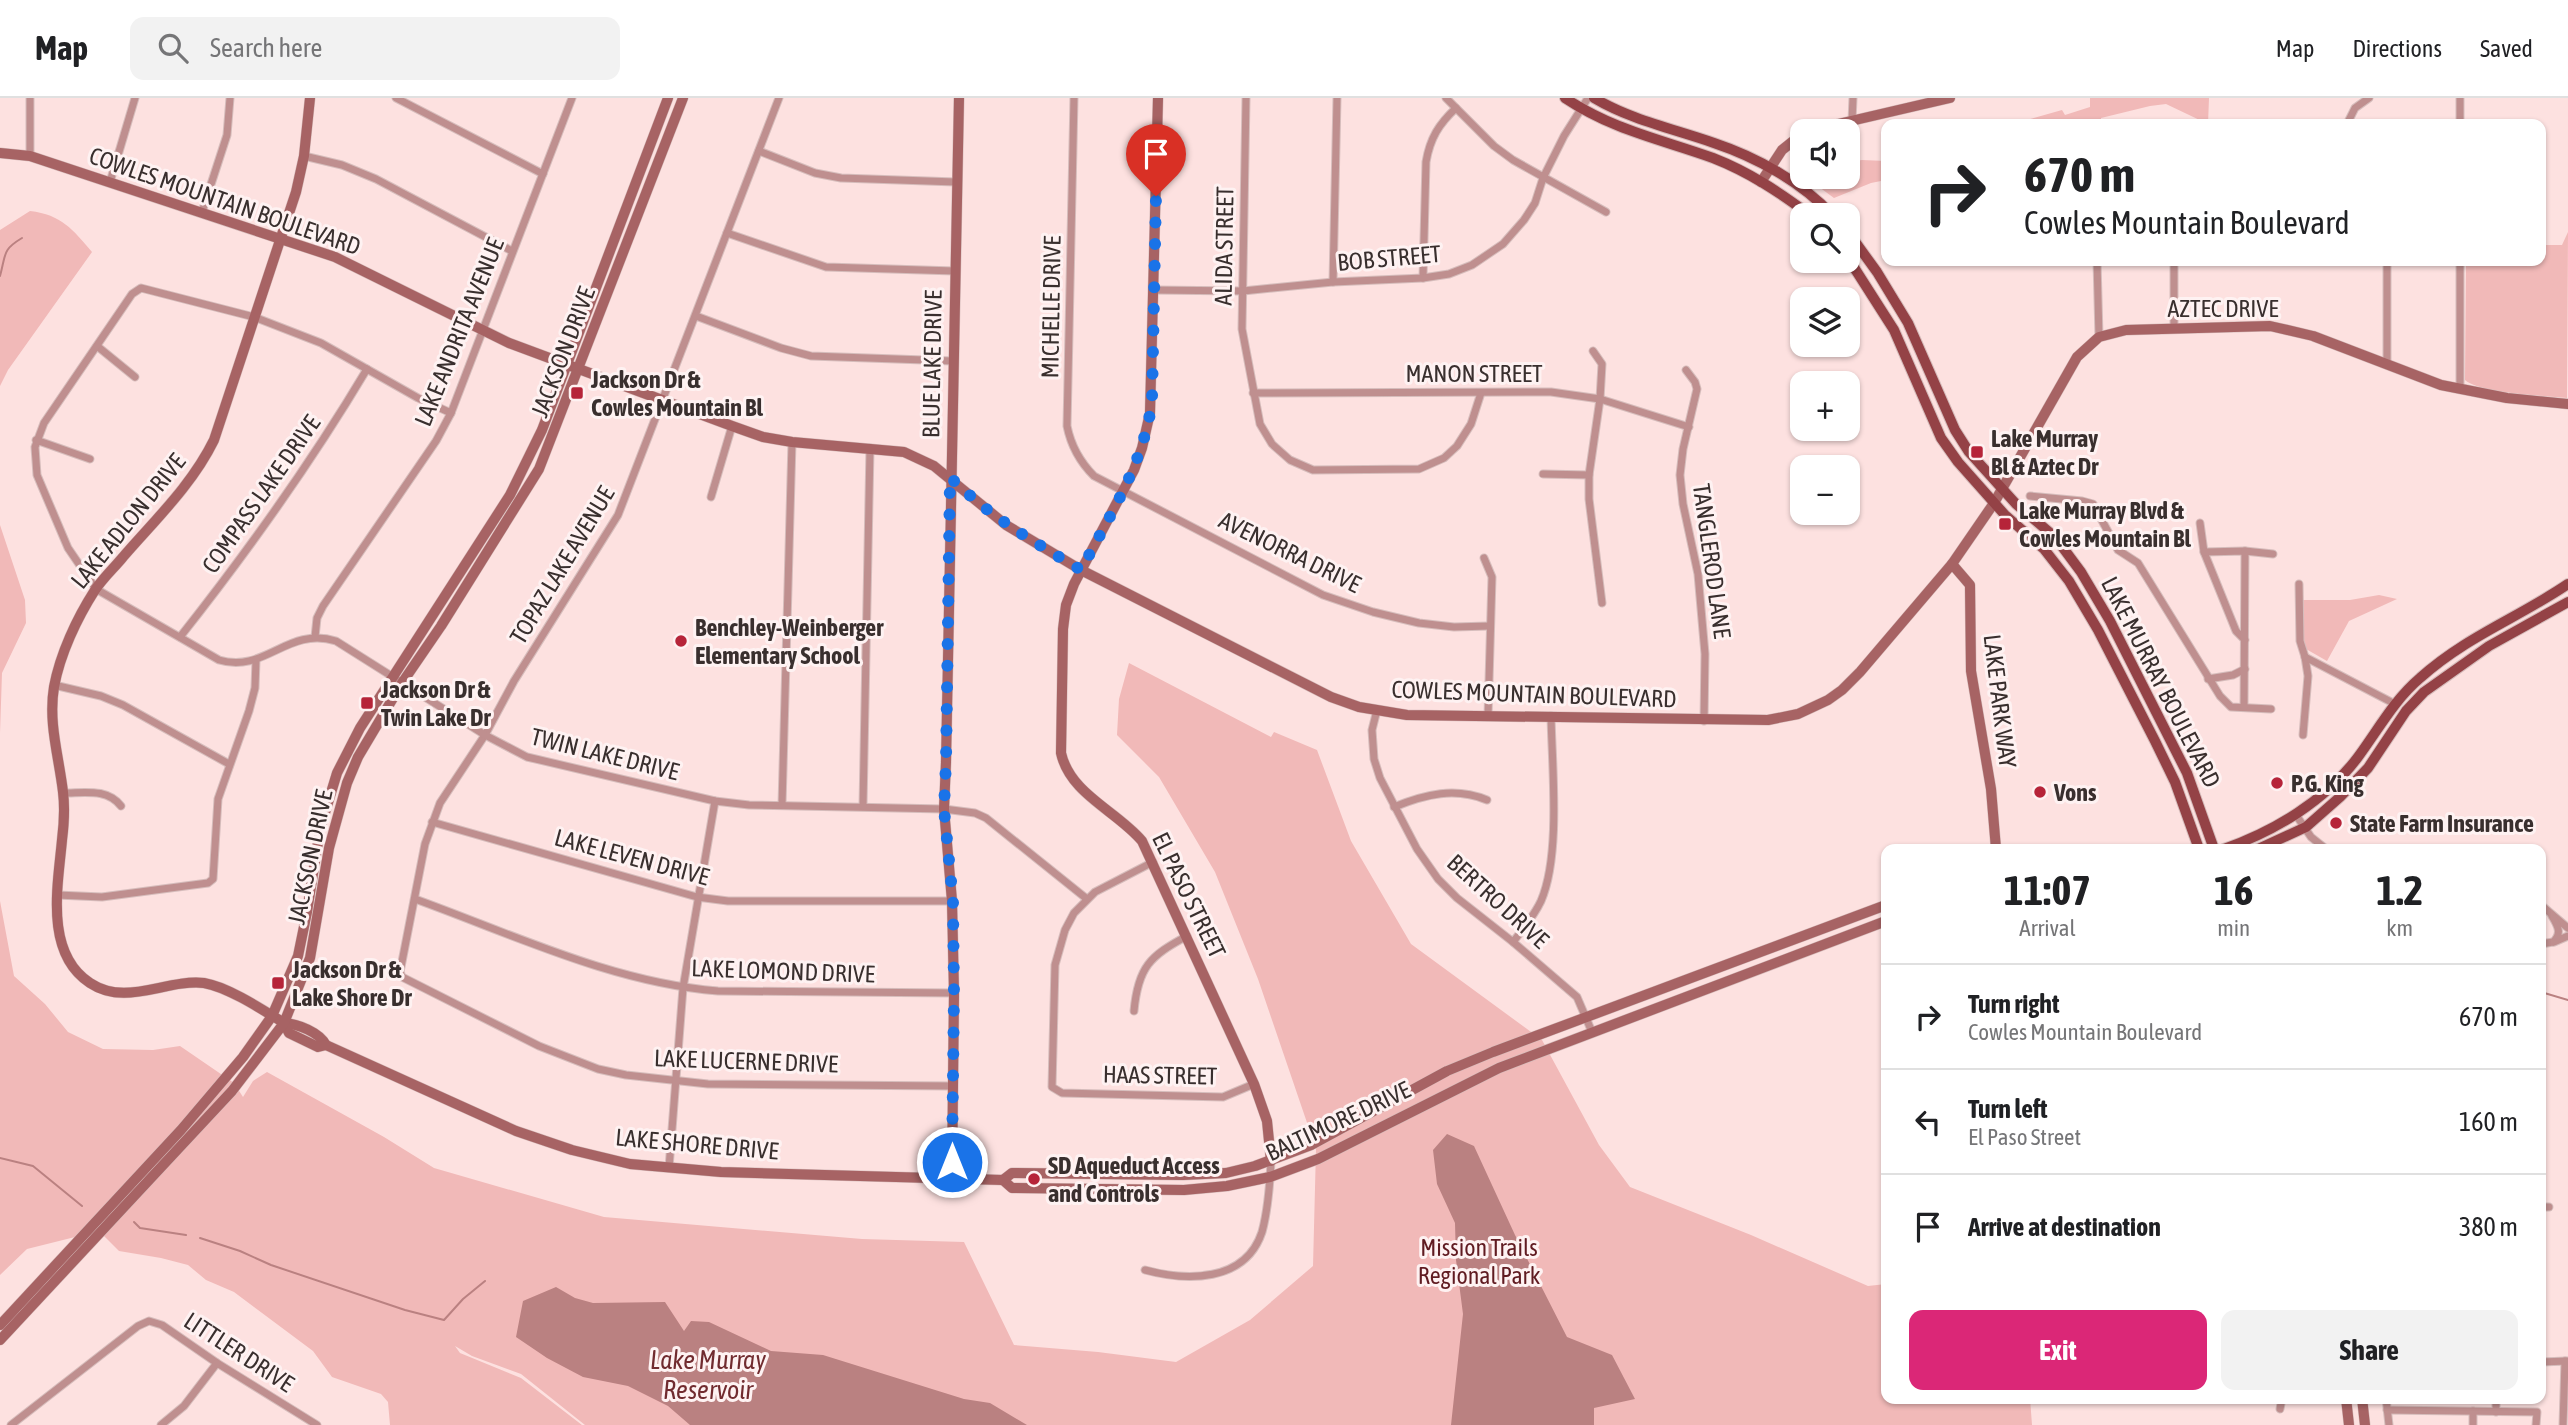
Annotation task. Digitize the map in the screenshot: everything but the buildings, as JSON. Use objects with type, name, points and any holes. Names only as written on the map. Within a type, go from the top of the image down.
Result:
[{"type":"main road","points":[[1565,98],[1600,120],[1713,158],[1761,182],[1792,203]]},
{"type":"main road","points":[[1594,98],[1635,117],[1717,144],[1758,161],[1793,183],[1817,203]]},
{"type":"main road","name":"LAKE MURRAY BOULEVARD","points":[[1860,248],[1908,323],[1955,430],[1998,496],[2069,581],[2098,631],[2175,782],[2197,844]]},
{"type":"main road","name":"LAKE MURRAY BOULEVARD","points":[[1858,273],[1894,330],[1941,438],[1958,462],[1998,496],[2016,504],[2055,537],[2081,572],[2110,621],[2182,763],[2212,844]]},
{"type":"main road","points":[[2236,844],[2296,815],[2330,788],[2356,760],[2395,704],[2434,665],[2474,637],[2568,584]]},
{"type":"main road","points":[[2269,844],[2306,827],[2340,797],[2368,768],[2406,711],[2424,692],[2489,646],[2568,602]]},
{"type":"street","points":[[30,98],[30,156]]},
{"type":"street","points":[[110,182],[135,98]]},
{"type":"street","points":[[202,212],[227,135],[230,98]]},
{"type":"street","name":"LAKE ADLON DRIVE","points":[[57,895],[65,818],[52,727],[54,685],[65,650],[96,589],[195,474],[214,440],[296,192],[304,156],[310,98]]},
{"type":"street","points":[[396,98],[543,174]]},
{"type":"street","name":"LAKE ANDRITA AVENUE","points":[[315,637],[317,618],[323,606],[436,441],[451,413],[572,98]]},
{"type":"street","name":"JACKSON DRIVE","points":[[0,1340],[232,1091],[284,1023],[310,958],[339,806],[358,757],[398,680],[516,484],[542,430],[668,98]]},
{"type":"street","name":"JACKSON DRIVE","points":[[0,1325],[181,1130],[243,1057],[272,1016],[298,956],[327,799],[347,752],[398,680],[441,626],[540,469],[683,98]]},
{"type":"street","name":"TOPAZ LAKE AVENUE","points":[[400,967],[432,822],[452,783],[485,735],[514,681],[613,526],[629,493],[779,98]]},
{"type":"street","name":"BLUE LAKE DRIVE","points":[[952,1177],[953,901],[944,809],[959,98]]},
{"type":"street","name":"MICHELLE DRIVE","points":[[1074,98],[1067,426],[1072,444],[1084,466],[1094,476],[1124,491]]},
{"type":"street","name":"EL PASO STREET","points":[[1158,98],[1150,413],[1139,459],[1081,570],[1066,605],[1060,736],[1062,759],[1069,776],[1130,827],[1142,841],[1153,862],[1254,1084],[1267,1121],[1271,1161]]},
{"type":"street","name":"ALIDA STREET","points":[[1246,98],[1242,329],[1260,424],[1277,450],[1305,467],[1334,471],[1410,470],[1436,463],[1462,439],[1471,424],[1481,393]]},
{"type":"street","points":[[1333,282],[1336,98]]},
{"type":"street","points":[[1446,98],[1494,146],[1543,178],[1606,212]]},
{"type":"street","name":"BOB STREET","points":[[1154,290],[1243,291],[1333,282],[1423,278],[1461,270],[1483,259],[1503,244],[1530,212],[1543,178],[1588,98]]},
{"type":"street","points":[[1852,119],[1853,98]]},
{"type":"street","points":[[1860,119],[1947,98]]},
{"type":"street","points":[[2350,119],[2355,108],[2369,98]]},
{"type":"street","points":[[2459,98],[2460,119]]},
{"type":"street","points":[[1423,278],[1426,162],[1429,145],[1443,120],[1456,108]]},
{"type":"street","points":[[1761,182],[1790,143]]},
{"type":"street","points":[[759,151],[815,173],[841,178],[956,182]]},
{"type":"street","name":"COWLES MOUNTAIN BOULEVARD","points":[[0,153],[30,156],[335,257],[509,343],[763,437],[904,452],[934,466],[1004,524],[1081,570],[1331,698],[1377,710],[1407,715],[1704,721],[1768,720],[1798,714],[1828,700],[1860,673],[1952,564],[1998,496]]},
{"type":"street","points":[[304,156],[342,165],[376,179],[512,251]]},
{"type":"street","points":[[727,233],[826,267],[955,271]]},
{"type":"street","points":[[1998,496],[2077,357],[2099,337],[2097,266]]},
{"type":"street","points":[[2174,266],[2174,328]]},
{"type":"street","points":[[2386,266],[2387,365]]},
{"type":"street","points":[[2460,266],[2460,388]]},
{"type":"street","points":[[315,637],[295,641],[256,660],[237,663],[219,660],[96,589],[68,548],[39,482],[34,463],[36,440],[44,423],[132,294],[141,288],[254,317],[321,343],[418,398],[451,413]]},
{"type":"street","points":[[696,316],[781,348],[811,356],[953,361]]},
{"type":"street","name":"AZTEC DRIVE","points":[[2099,337],[2126,330],[2270,326],[2295,330],[2441,385],[2507,398],[2568,404]]},
{"type":"street","points":[[97,346],[135,377]]},
{"type":"street","points":[[1593,351],[1602,364],[1589,475],[1589,499],[1602,603]]},
{"type":"street","name":"COMPASS LAKE DRIVE","points":[[180,637],[240,562],[335,422],[367,369]]},
{"type":"street","name":"TANGLEROD LANE","points":[[1686,370],[1695,382],[1697,390],[1683,449],[1680,475],[1683,504],[1698,574],[1705,654],[1704,721]]},
{"type":"street","name":"MANON STREET","points":[[1253,393],[1551,392],[1600,399],[1689,427]]},
{"type":"street","points":[[711,497],[732,426]]},
{"type":"street","points":[[36,440],[90,459]]},
{"type":"street","points":[[782,806],[792,442]]},
{"type":"street","points":[[863,806],[870,448]]},
{"type":"street","points":[[1543,474],[1589,475]]},
{"type":"street","name":"AVENORRA DRIVE","points":[[1124,491],[1323,595],[1373,612],[1419,623],[1454,627],[1489,626]]},
{"type":"street","points":[[2030,496],[2093,504],[2118,550],[2138,563],[2220,696],[2231,707],[2271,709]]},
{"type":"street","points":[[2200,523],[2204,552],[2236,631],[2245,640]]},
{"type":"street","points":[[2244,708],[2245,551]]},
{"type":"street","points":[[2204,552],[2245,551],[2273,554]]},
{"type":"street","points":[[1484,558],[1492,578],[1488,716]]},
{"type":"street","name":"LAKE PARK WAY","points":[[1952,564],[1970,585],[1971,671],[1991,789],[1996,844]]},
{"type":"street","points":[[2069,581],[2081,572]]},
{"type":"street","points":[[2299,584],[2300,641],[2308,676],[2303,735]]},
{"type":"street","name":"TWIN LAKE DRIVE","points":[[315,637],[336,641],[485,735],[527,757],[715,801],[782,806],[944,809],[975,813],[986,818],[1087,899]]},
{"type":"street","points":[[2305,657],[2395,704]]},
{"type":"street","points":[[57,895],[102,897],[208,883],[213,879],[218,799],[255,688],[256,660]]},
{"type":"street","points":[[2208,679],[2232,675],[2245,669]]},
{"type":"street","points":[[54,685],[101,696],[123,705],[229,764]]},
{"type":"street","name":"BERTRO DRIVE","points":[[1377,710],[1372,730],[1374,759],[1380,778],[1417,849],[1438,879],[1457,898],[1577,997],[1592,1032]]},
{"type":"street","points":[[1513,942],[1541,900],[1549,874],[1552,849],[1552,716]]},
{"type":"street","points":[[1394,807],[1418,797],[1441,792],[1469,793],[1487,800]]},
{"type":"street","points":[[63,793],[106,793],[114,797],[121,806]]},
{"type":"street","points":[[669,1168],[683,988],[715,801]]},
{"type":"street","points":[[2296,815],[2311,837],[2320,844]]},
{"type":"street","name":"LAKE LEVEN DRIVE","points":[[432,822],[697,897],[728,901],[953,901]]},
{"type":"street","points":[[1087,899],[1095,892],[1153,862]]},
{"type":"street","name":"LAKE SHORE DRIVE","points":[[57,895],[57,913],[64,951],[72,966],[90,983],[105,990],[129,994],[197,983],[220,988],[284,1023],[293,1023],[322,1038],[326,1045],[516,1131],[572,1150],[630,1164],[721,1172],[1003,1180]]},
{"type":"street","name":"LAKE LOMOND DRIVE","points":[[415,899],[620,974],[683,988],[718,991],[954,993]]},
{"type":"street","name":"HAAS STREET","points":[[1087,899],[1074,913],[1058,947],[1055,965],[1052,1087],[1062,1093],[1223,1097],[1254,1084]]},
{"type":"street","name":"BALTIMORE DRIVE","points":[[1881,907],[1447,1071],[1322,1139],[1271,1161],[1214,1173],[1013,1173],[1003,1180],[1012,1188],[1184,1190],[1227,1186],[1270,1177],[1318,1159],[1499,1068],[1881,922]]},
{"type":"street","points":[[2546,910],[2568,928]]},
{"type":"street","points":[[2552,916],[2559,931],[2553,942]]},
{"type":"street","points":[[1135,1011],[1136,987],[1142,971],[1162,950],[1187,936]]},
{"type":"street","points":[[2546,943],[2568,936]]},
{"type":"street","name":"LAKE LUCERNE DRIVE","points":[[400,967],[402,978],[538,1046],[598,1069],[626,1075],[708,1084],[952,1086]]},
{"type":"street","points":[[1144,1270],[1171,1276],[1213,1276],[1238,1263],[1253,1248],[1261,1232],[1271,1161]]},
{"type":"street","name":"LITTLER DRIVE","points":[[16,1423],[138,1326],[149,1321],[162,1325],[217,1363],[317,1425]]},
{"type":"street","points":[[2546,1362],[2566,1361],[2563,1425]]},
{"type":"street","points":[[161,1425],[184,1406],[217,1363]]},
{"type":"street","points":[[2280,1409],[2281,1404]]},
{"type":"street","points":[[2347,1404],[2349,1425]]},
{"type":"street","points":[[2363,1404],[2365,1425]]},
{"type":"street","points":[[2386,1404],[2389,1425]]},
{"type":"street","points":[[2496,1404],[2496,1412]]},
{"type":"street","points":[[2387,1410],[2537,1412],[2536,1425]]},
{"type":"street","points":[[2473,1411],[2473,1425]]},
{"type":"green space","points":[[2090,98],[2209,98],[2208,119],[2198,119],[2166,104],[2101,119],[2030,119],[2062,110],[2065,115],[2090,107]]},
{"type":"green space","points":[[1860,160],[1881,161],[1881,181],[1860,187]]},
{"type":"green space","points":[[1822,189],[1856,189],[1834,198]]},
{"type":"green space","points":[[30,211],[58,220],[72,230],[92,252],[8,370],[0,386],[0,230]]},
{"type":"green space","points":[[2568,232],[2567,398],[2498,391],[2465,380],[2466,266],[2546,266],[2546,245],[2562,245]]},
{"type":"green space","points":[[0,525],[25,600],[26,623],[2,673],[0,733]]},
{"type":"green space","points":[[2379,595],[2397,599],[2349,621],[2327,661],[2306,649],[2301,600],[2350,600]]},
{"type":"green space","name":"Mission Trails Regional Park","points":[[1129,663],[1271,737],[1274,732],[1317,750],[1351,841],[1411,944],[1542,1040],[1599,1145],[1630,1187],[1751,1235],[1868,1286],[1881,1285],[1881,1404],[2030,1404],[2032,1425],[585,1425],[521,1374],[472,1356],[455,1346],[460,1353],[521,1378],[582,1425],[390,1425],[388,1402],[381,1394],[332,1377],[313,1351],[234,1292],[206,1280],[188,1265],[119,1251],[99,1231],[27,1249],[0,1275],[0,901],[14,976],[45,1004],[68,1032],[103,1049],[153,1050],[180,1046],[234,1083],[243,1097],[253,1081],[267,1072],[434,1168],[604,1217],[862,1239],[964,1242],[1014,1345],[1176,1362],[1250,1320],[1313,1266],[1316,1149],[1258,979],[1215,872],[1159,777],[1117,735],[1119,699]]},
{"type":"water","points":[[1447,1134],[1474,1146],[1567,1337],[1612,1355],[1635,1399],[1594,1408],[1594,1425],[1451,1425],[1463,1314],[1456,1260],[1455,1223],[1437,1184],[1433,1150]]},
{"type":"water","name":"Lake Murray Reservoir","points":[[556,1287],[575,1298],[593,1303],[665,1302],[684,1331],[691,1321],[709,1322],[771,1351],[823,1355],[964,1399],[990,1403],[1027,1425],[690,1425],[668,1406],[628,1386],[583,1377],[547,1358],[516,1337],[523,1301]]},
{"type":"waterway","points":[[0,276],[8,249],[22,238]]},
{"type":"waterway","points":[[2546,993],[2568,1000]]},
{"type":"waterway","points":[[0,1158],[33,1166],[82,1206]]},
{"type":"waterway","points":[[134,1222],[140,1228],[186,1235]]},
{"type":"waterway","points":[[200,1238],[271,1265],[405,1310],[444,1320],[463,1299],[485,1281]]},
{"type":"place","name":"Jackson Dr & Cowles Mountain Bl","points":[[577,393]]},
{"type":"place","name":"Lake Murray Bl & Aztec Dr","points":[[1977,452]]},
{"type":"place","name":"Lake Murray Blvd & Cowles Mountain Bl","points":[[2005,524]]},
{"type":"place","name":"Benchley-Weinberger Elementary School","points":[[681,641]]},
{"type":"place","name":"Jackson Dr & Twin Lake Dr","points":[[367,703]]},
{"type":"place","name":"P.G. King","points":[[2277,783]]},
{"type":"place","name":"Vons","points":[[2040,792]]},
{"type":"place","name":"State Farm Insurance","points":[[2336,823]]},
{"type":"place","name":"Jackson Dr & Lake Shore Dr","points":[[278,983]]},
{"type":"place","name":"SD Aqueduct Access and Controls","points":[[1034,1179]]},
{"type":"route","points":[[952,1162],[953,901],[944,809],[950,477],[1004,524],[1081,570],[1134,470],[1148,425],[1152,401],[1156,196]]}]
